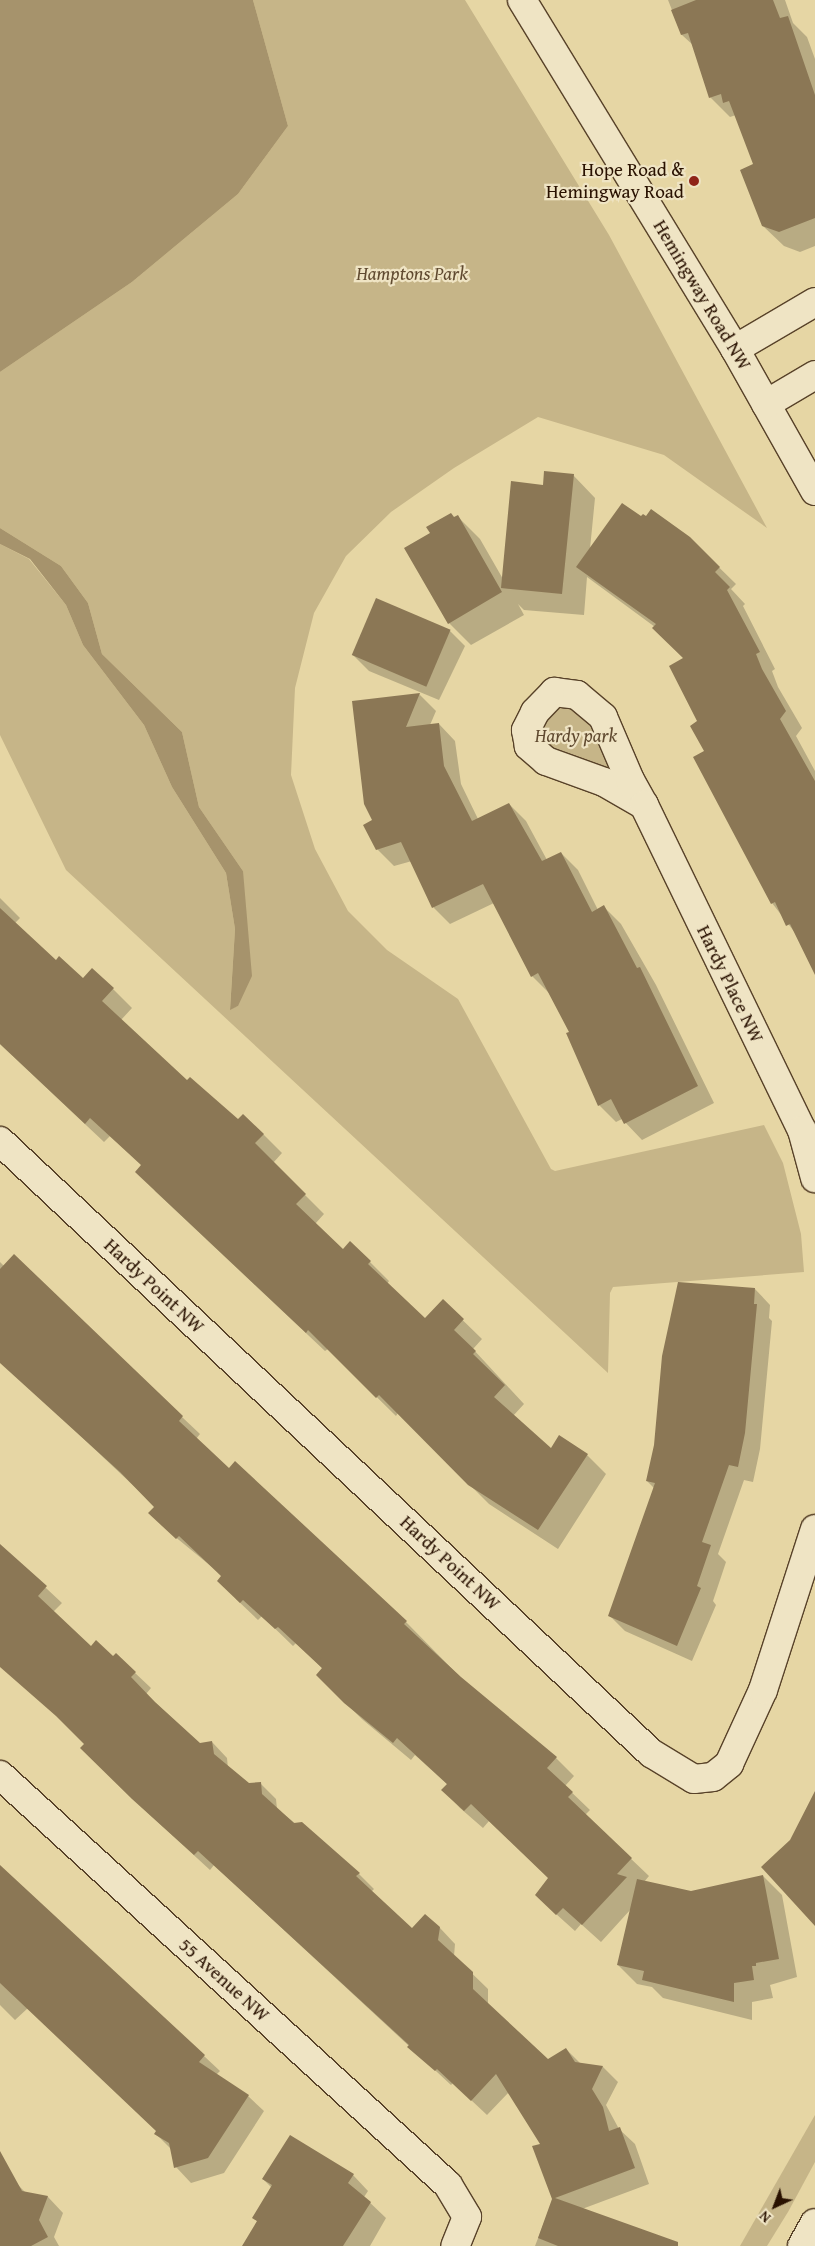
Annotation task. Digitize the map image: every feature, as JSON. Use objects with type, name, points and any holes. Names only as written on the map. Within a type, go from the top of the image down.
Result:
[{"type":"street","name":"Hemingway Road NW","points":[[522,0],[735,349],[815,491]]},
{"type":"street","points":[[735,349],[815,302]]},
{"type":"street","points":[[766,404],[815,375]]},
{"type":"street","name":"Hardy Place NW","points":[[644,805],[604,782],[546,762],[529,746],[526,730],[535,712],[554,692],[577,695],[603,717],[802,1130],[814,1168]]},
{"type":"street","name":"Hardy Point NW","points":[[0,1141],[651,1752],[694,1779],[713,1777],[729,1764],[763,1690],[815,1529]]},
{"type":"street","name":"55 Avenue NW","points":[[0,1775],[448,2184],[468,2217],[455,2246]]},
{"type":"street","points":[[802,2246],[815,2223]]},
{"type":"green space","name":"Hamptons Park","points":[[253,0],[465,0],[609,235],[767,528],[664,455],[538,417],[454,468],[391,512],[346,556],[314,613],[295,688],[291,775],[315,849],[348,911],[387,950],[458,999],[551,1169],[555,1171],[764,1125],[783,1163],[801,1234],[804,1272],[613,1287],[610,1293],[608,1373],[66,870],[0,735],[0,544],[29,559],[66,605],[83,645],[144,725],[172,787],[226,873],[235,929],[230,1009],[238,1006],[243,871],[199,807],[182,732],[102,654],[88,603],[61,566],[0,528],[0,372],[132,282],[238,194],[288,126]]},
{"type":"green space","name":"Hardy park","points":[[577,695],[630,780],[557,766],[526,730],[549,697]]},
{"type":"green space","points":[[815,2115],[815,2162],[788,2212],[767,2246],[740,2246]]},
{"type":"shaded area","points":[[0,0],[253,0],[288,126],[238,194],[132,282],[0,372]]},
{"type":"shaded area","points":[[0,528],[61,566],[88,603],[102,654],[182,732],[199,807],[243,871],[252,976],[238,1006],[230,1010],[235,929],[226,873],[172,787],[144,725],[83,645],[66,605],[30,559],[0,544]]},
{"type":"building","points":[[696,0],[773,0],[780,18],[788,16],[815,95],[815,218],[779,232],[762,226],[740,170],[753,164],[729,101],[723,103],[721,94],[709,98],[688,33],[681,35],[671,10]]},
{"type":"building","points":[[544,471],[574,474],[562,594],[501,588],[511,481],[543,485]]},
{"type":"building","points":[[622,503],[641,516],[643,514],[646,516],[651,509],[690,537],[720,567],[715,572],[730,587],[727,590],[760,652],[756,654],[762,669],[786,711],[780,719],[815,781],[815,975],[790,924],[786,926],[775,902],[771,904],[693,757],[704,751],[690,726],[697,721],[669,666],[683,658],[652,628],[656,624],[576,567]]},
{"type":"building","points":[[451,513],[454,517],[458,515],[502,592],[448,624],[404,548],[430,533],[426,527]]},
{"type":"building","points":[[376,598],[451,630],[426,687],[352,655]]},
{"type":"building","points":[[420,693],[406,727],[439,723],[444,766],[472,821],[509,803],[542,861],[561,852],[592,912],[604,905],[637,968],[640,967],[698,1086],[624,1124],[611,1099],[598,1106],[566,1033],[569,1032],[538,973],[531,977],[483,884],[432,908],[401,842],[376,850],[363,825],[372,820],[364,804],[352,701]]},
{"type":"building","points":[[0,908],[56,960],[59,956],[83,978],[92,968],[114,988],[102,1001],[187,1080],[190,1077],[238,1119],[243,1114],[264,1134],[255,1143],[306,1194],[296,1204],[343,1249],[350,1241],[371,1261],[368,1264],[425,1318],[443,1299],[464,1319],[454,1330],[476,1351],[473,1354],[505,1385],[494,1397],[551,1448],[559,1435],[588,1454],[538,1530],[468,1485],[379,1395],[376,1398],[308,1330],[306,1333],[135,1172],[141,1165],[90,1118],[85,1124],[0,1044]]},
{"type":"building","points":[[14,1254],[183,1416],[179,1421],[229,1468],[235,1461],[407,1621],[404,1624],[461,1677],[557,1757],[547,1768],[573,1792],[568,1797],[632,1858],[617,1874],[627,1877],[582,1925],[563,1908],[556,1915],[535,1895],[548,1878],[471,1804],[464,1811],[441,1790],[447,1784],[397,1738],[393,1743],[344,1703],[316,1675],[322,1668],[278,1627],[275,1629],[243,1600],[240,1603],[217,1581],[221,1576],[179,1536],[176,1539],[148,1513],[154,1507],[120,1472],[0,1363],[0,1269]]},
{"type":"building","points":[[678,1282],[755,1288],[754,1304],[757,1304],[745,1433],[738,1467],[729,1465],[702,1542],[711,1545],[697,1586],[701,1588],[677,1646],[608,1616],[655,1483],[646,1481],[654,1445],[662,1356]]},
{"type":"building","points":[[0,1544],[47,1586],[38,1596],[91,1646],[96,1640],[113,1656],[116,1653],[136,1672],[131,1677],[155,1702],[200,1743],[212,1741],[214,1754],[249,1783],[261,1782],[262,1794],[294,1823],[302,1822],[360,1873],[356,1876],[412,1928],[425,1914],[440,1927],[438,1940],[473,1972],[473,1989],[548,2059],[566,2048],[575,2062],[603,2066],[592,2089],[603,2107],[609,2131],[620,2127],[635,2168],[555,2198],[678,2242],[678,2246],[558,2246],[538,2238],[552,2199],[532,2146],[540,2144],[496,2074],[471,2101],[437,2069],[435,2071],[407,2047],[409,2045],[198,1851],[194,1855],[132,1799],[80,1748],[84,1744],[56,1716],[0,1667]]},
{"type":"building","points":[[815,1791],[815,1926],[761,1867],[790,1840]]},
{"type":"building","points":[[0,1865],[205,2055],[199,2062],[249,2095],[208,2158],[174,2168],[169,2143],[154,2134],[156,2131],[0,1983]]},
{"type":"building","points":[[763,1875],[779,1959],[756,1963],[756,1966],[752,1966],[754,1980],[734,1983],[734,2002],[642,1980],[644,1971],[617,1965],[637,1879],[691,1891]]},
{"type":"building","points":[[290,2135],[354,2174],[348,2183],[371,2202],[343,2246],[242,2246],[257,2221],[252,2218],[272,2185],[262,2179]]},
{"type":"building","points":[[0,2151],[22,2191],[48,2196],[39,2220],[48,2237],[31,2246],[0,2246]]},
{"type":"place","name":"Hope Road & Hemingway Road","points":[[694,181]]}]
